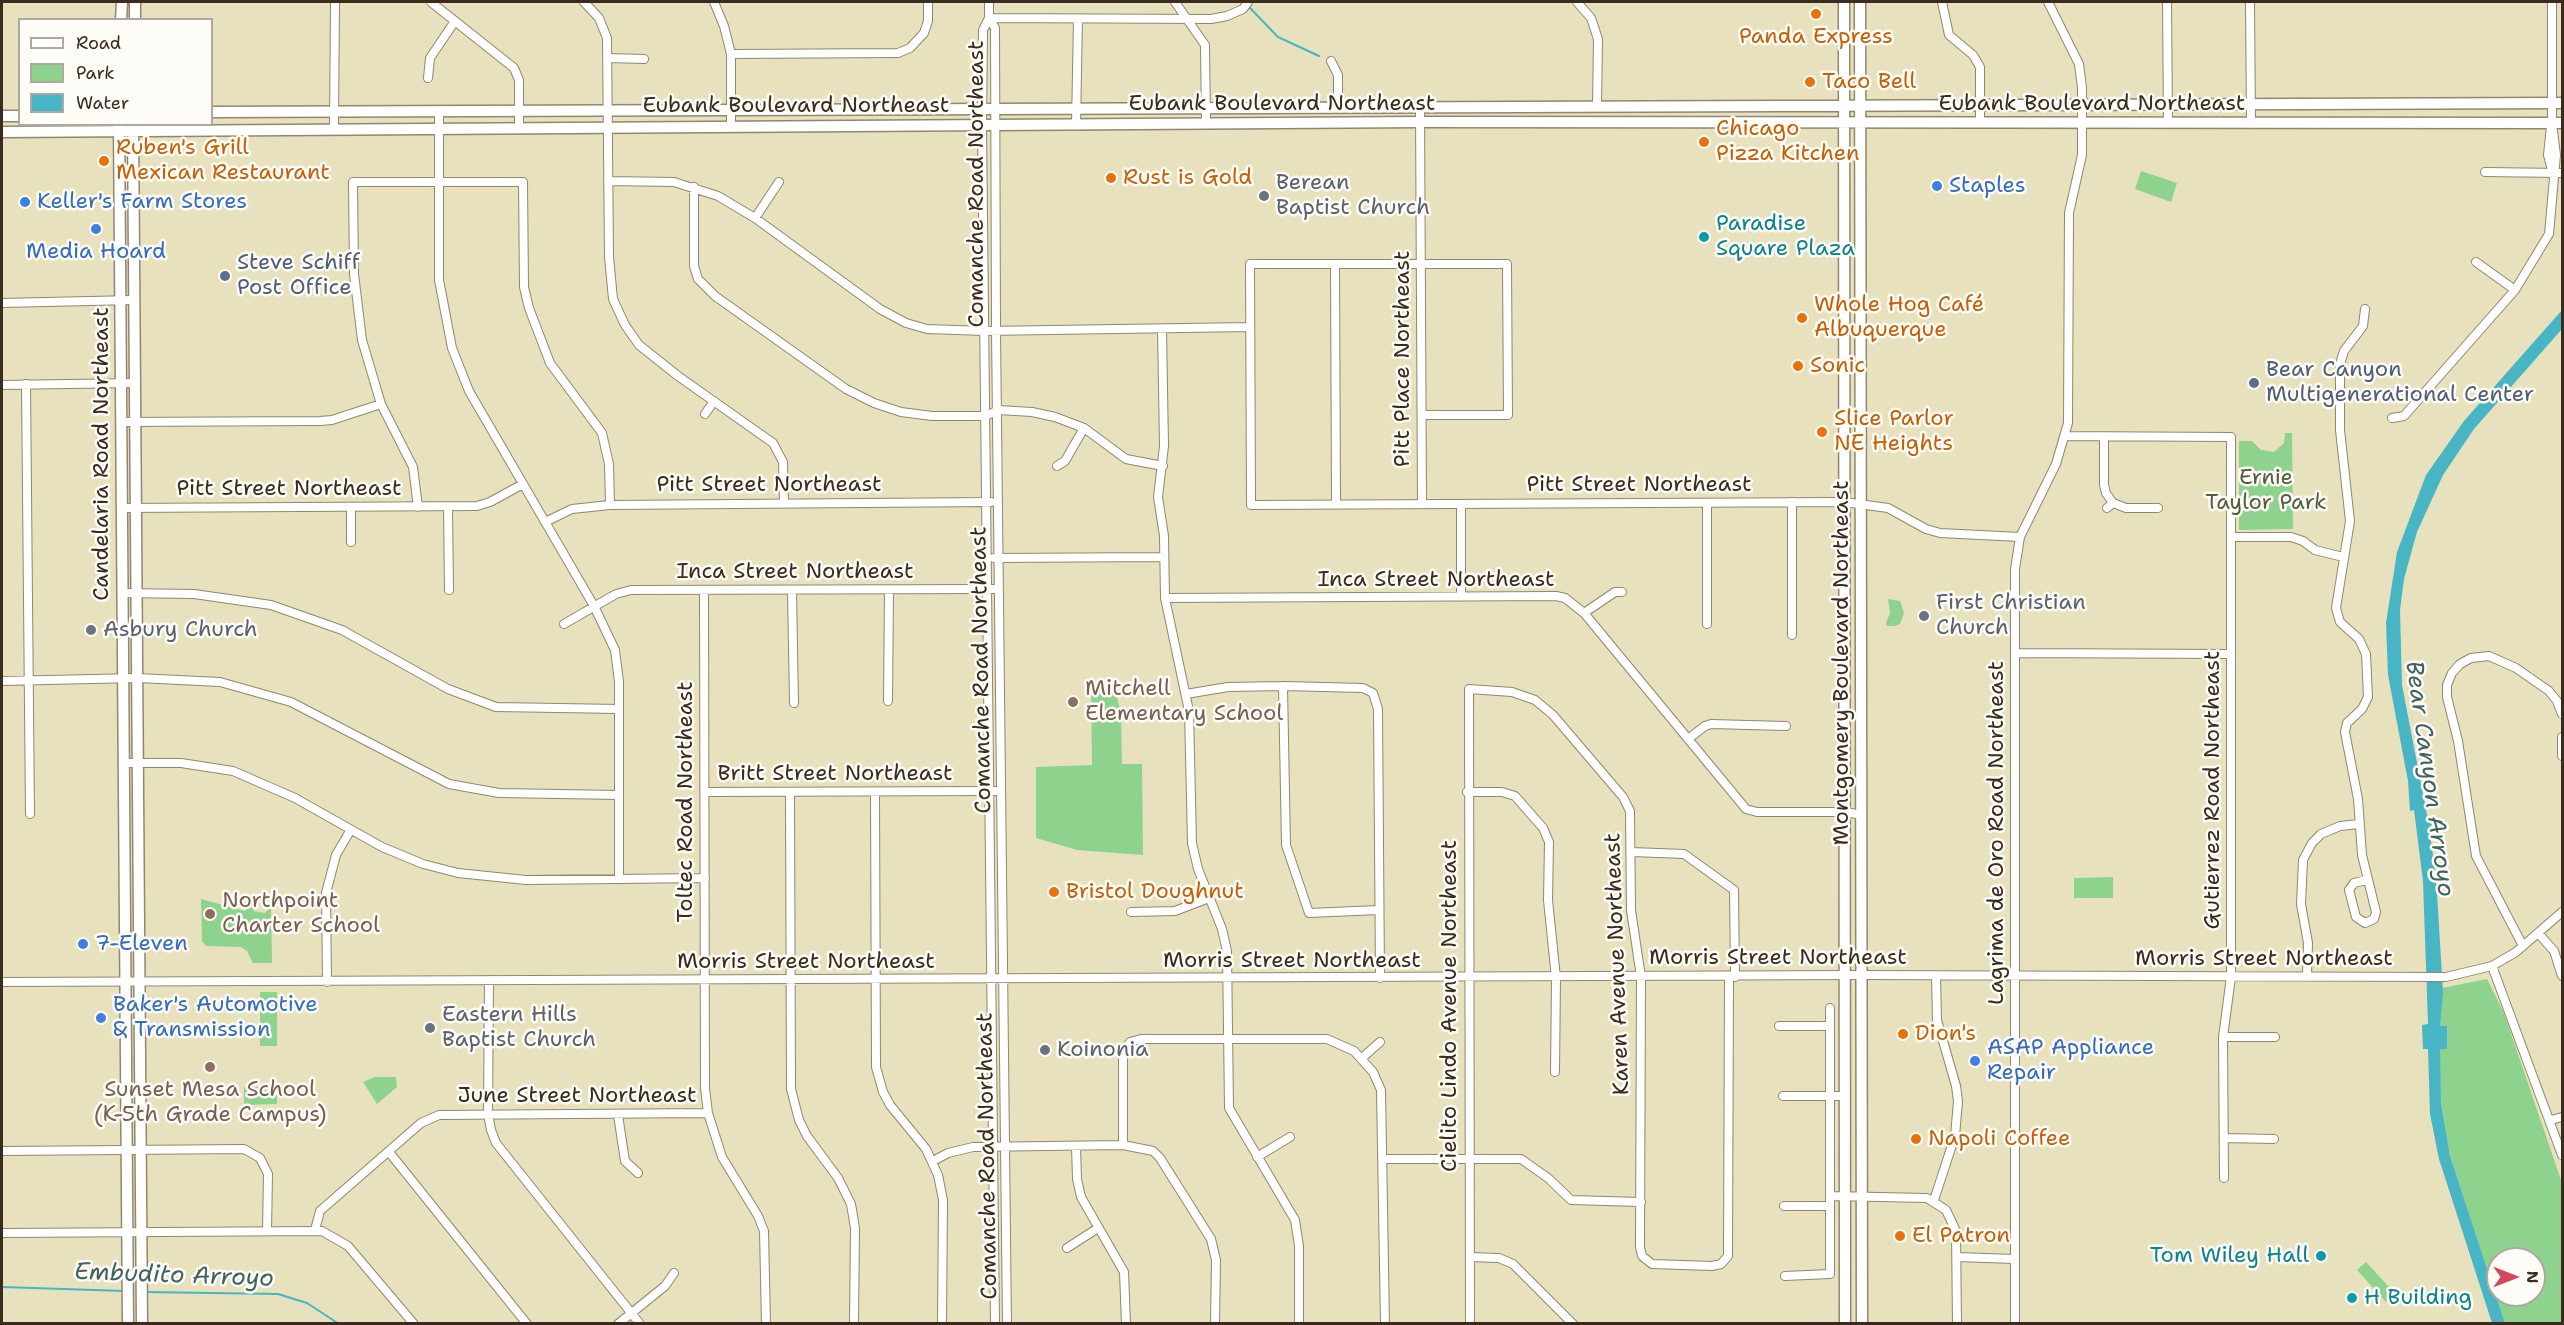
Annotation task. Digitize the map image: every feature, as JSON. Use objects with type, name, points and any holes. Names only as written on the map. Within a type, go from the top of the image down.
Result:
[{"type":"main road","points":[[121,18],[122,2]]},
{"type":"main road","points":[[135,2],[135,18]]},
{"type":"main road","name":"Montgomery Boulevard Northeast","points":[[1844,2],[1845,1323]]},
{"type":"main road","name":"Montgomery Boulevard Northeast","points":[[1860,2],[1862,1323]]},
{"type":"main road","name":"Eubank Boulevard Northeast","points":[[213,112],[2557,103]]},
{"type":"main road","points":[[2,116],[18,116]]},
{"type":"main road","name":"Eubank Boulevard Northeast","points":[[2,132],[119,127],[438,128],[1420,122],[2557,123]]},
{"type":"main road","name":"Candelaria Road Northeast","points":[[119,127],[128,1323]]},
{"type":"main road","name":"Candelaria Road Northeast","points":[[133,127],[142,1323]]},
{"type":"street","points":[[334,128],[335,2]]},
{"type":"street","points":[[430,2],[514,68],[519,80],[519,127]]},
{"type":"street","points":[[584,2],[599,18],[604,28],[608,58],[610,280],[613,299],[625,325],[639,345],[714,402],[763,434],[779,450],[783,462],[784,503]]},
{"type":"street","points":[[714,2],[724,26],[731,54],[731,126]]},
{"type":"street","points":[[731,54],[898,53],[910,48],[924,33],[928,21],[928,2]]},
{"type":"street","name":"Comanche Road Northeast","points":[[989,2],[989,18],[983,30],[982,125],[995,1146],[995,1323]]},
{"type":"street","points":[[1175,2],[1205,45],[1206,124]]},
{"type":"street","points":[[989,18],[1189,19],[1227,16],[1243,9],[1248,2]]},
{"type":"street","points":[[1577,2],[1591,18],[1598,39],[1597,106]]},
{"type":"street","points":[[1942,2],[1949,35],[1973,55],[1980,67],[1980,123]]},
{"type":"street","name":"Lagrima de Oro Road Northeast","points":[[2015,1323],[2015,569],[2020,537],[2056,464],[2066,436],[2069,414],[2069,213],[2082,155],[2079,64],[2048,2]]},
{"type":"street","points":[[2167,2],[2168,123]]},
{"type":"street","points":[[2250,2],[2251,123]]},
{"type":"street","points":[[2392,418],[2404,416],[2515,290],[2549,234],[2552,219],[2553,173],[2548,155],[2557,123],[2552,2]]},
{"type":"street","name":"Comanche Road Northeast","points":[[989,18],[995,28],[998,558],[1007,1323]]},
{"type":"street","points":[[1076,124],[1077,19]]},
{"type":"street","points":[[428,78],[430,58],[455,21]]},
{"type":"street","points":[[608,58],[644,59]]},
{"type":"street","points":[[1331,61],[1338,75],[1338,107]]},
{"type":"street","name":"Pitt Place Northeast","points":[[1420,106],[1422,503]]},
{"type":"street","points":[[439,111],[439,280],[446,327],[460,373],[594,606],[615,650],[619,709],[620,878]]},
{"type":"street","points":[[2485,172],[2562,173]]},
{"type":"street","points":[[608,182],[658,181],[694,187],[729,201],[895,318],[916,327],[938,331],[1250,327],[1250,264],[1507,264],[1508,414],[1422,415]]},
{"type":"street","points":[[418,507],[418,489],[412,467],[381,404],[362,340],[356,302],[354,182],[523,182],[524,287],[531,317],[550,363],[602,433],[609,464],[610,505]]},
{"type":"street","points":[[755,219],[779,182]]},
{"type":"street","points":[[694,187],[694,266],[698,279],[715,297],[846,389],[874,403],[901,412],[932,416],[986,416],[998,410],[1032,412],[1084,428],[1126,459],[1163,466]]},
{"type":"street","points":[[2476,262],[2515,290]]},
{"type":"street","points":[[1335,265],[1336,503]]},
{"type":"street","points":[[2,303],[134,300]]},
{"type":"street","points":[[2365,309],[2363,326],[2344,351],[2340,369],[2340,430],[2350,513],[2349,535],[2343,557],[2336,613],[2343,626],[2357,636],[2364,645],[2368,693],[2365,705],[2349,720],[2345,732],[2358,799],[2360,844],[2376,915],[2372,921],[2363,923],[2356,917],[2349,890],[2354,884],[2367,880]]},
{"type":"street","name":"Pitt Street Northeast","points":[[1250,327],[1251,505],[1844,501],[1888,508],[1926,529],[1940,533],[2020,537]]},
{"type":"street","points":[[1162,329],[1163,466],[1158,497],[1165,598],[1186,694],[1192,748],[1190,826],[1195,859],[1225,937],[1228,979],[1229,1108],[1291,1211],[1299,1232],[1299,1323]]},
{"type":"street","points":[[2,385],[135,383]]},
{"type":"street","points":[[26,384],[30,814]]},
{"type":"street","points":[[705,414],[714,402]]},
{"type":"street","points":[[121,422],[320,421],[332,420],[381,404]]},
{"type":"street","points":[[1057,466],[1065,461],[1084,428]]},
{"type":"street","points":[[2066,436],[2104,437],[2104,485],[2110,506],[2158,508]]},
{"type":"street","name":"Gutierrez Road Northeast","points":[[2104,437],[2231,436],[2231,977],[2223,1037],[2224,1178]]},
{"type":"street","name":"Pitt Street Northeast","points":[[122,508],[351,508],[484,505],[522,484]]},
{"type":"street","name":"Pitt Street Northeast","points":[[545,522],[572,509],[610,505],[998,502]]},
{"type":"street","points":[[1792,502],[1792,635]]},
{"type":"street","points":[[1707,503],[1707,624]]},
{"type":"street","points":[[1461,504],[1461,597]]},
{"type":"street","points":[[448,506],[448,590]]},
{"type":"street","points":[[351,508],[351,542]]},
{"type":"street","points":[[2231,537],[2291,537],[2303,541],[2315,550],[2343,557]]},
{"type":"street","points":[[988,558],[1164,558]]},
{"type":"street","name":"Inca Street Northeast","points":[[564,624],[616,594],[631,590],[999,589]]},
{"type":"street","points":[[888,701],[889,590]]},
{"type":"street","name":"Toltec Road Northeast","points":[[704,591],[705,1088],[708,1113],[722,1157],[758,1216],[764,1231],[766,1323]]},
{"type":"street","points":[[792,591],[794,703]]},
{"type":"street","points":[[1584,613],[1615,592],[1622,592]]},
{"type":"street","points":[[123,593],[232,598],[296,613],[342,630],[448,689],[496,707],[619,709]]},
{"type":"street","name":"Inca Street Northeast","points":[[1165,598],[1556,596],[1575,603],[1584,613],[1746,809],[1757,812],[1845,812],[1862,815]]},
{"type":"street","points":[[2015,653],[2230,654]]},
{"type":"street","points":[[2523,946],[2476,856],[2458,741],[2447,698],[2447,685],[2460,664],[2471,658],[2489,656],[2516,668],[2549,691],[2557,700],[2562,714]]},
{"type":"street","points":[[2,681],[138,678],[220,682],[274,695],[323,717],[436,778],[467,789],[519,794],[620,795]]},
{"type":"street","points":[[1186,694],[1228,687],[1363,688],[1373,693],[1378,709],[1380,978]]},
{"type":"street","points":[[1283,687],[1286,845],[1309,913],[1379,910]]},
{"type":"street","name":"Cielito Lindo Avenue Northeast","points":[[1469,689],[1467,792],[1470,1323]]},
{"type":"street","name":"Karen Avenue Northeast","points":[[1469,689],[1512,692],[1535,700],[1553,715],[1623,797],[1632,819],[1631,910],[1641,977],[1640,1247],[1646,1261],[1659,1265],[1712,1266],[1721,1264],[1728,1256],[1730,1249],[1732,977]]},
{"type":"street","points":[[1688,739],[1711,724],[1786,726]]},
{"type":"street","points":[[2562,737],[2562,756]]},
{"type":"street","points":[[124,763],[181,763],[233,771],[296,798],[350,831],[423,864],[476,876],[526,880],[705,878]]},
{"type":"street","name":"Britt Street Northeast","points":[[705,792],[1001,792]]},
{"type":"street","points":[[875,792],[875,1054],[878,1079],[890,1105],[933,1161],[943,1200],[942,1323]]},
{"type":"street","points":[[1467,792],[1502,792],[1515,796],[1543,828],[1549,842],[1548,900],[1556,978],[1555,1072]]},
{"type":"street","points":[[790,793],[790,1075],[796,1111],[807,1136],[845,1189],[854,1218],[854,1323]]},
{"type":"street","points":[[2307,976],[2308,943],[2301,904],[2303,861],[2312,843],[2321,834],[2340,826],[2359,824]]},
{"type":"street","points":[[327,982],[326,893],[336,855],[350,831]]},
{"type":"street","points":[[1632,852],[1684,854],[1734,890],[1732,977]]},
{"type":"street","points":[[1131,912],[1175,911],[1209,898]]},
{"type":"street","name":"Morris Street Northeast","points":[[2,982],[1556,978],[1845,975],[2446,977],[2492,966],[2523,946],[2562,912]]},
{"type":"street","points":[[2538,933],[2554,951],[2562,976]]},
{"type":"street","points":[[2492,966],[2551,1120],[2562,1155]]},
{"type":"street","points":[[1934,1200],[1955,1137],[1958,1101],[1937,1020],[1936,976]]},
{"type":"street","points":[[489,980],[488,1114],[496,1143],[639,1323]]},
{"type":"street","points":[[1785,1276],[1830,1274],[1830,1008]]},
{"type":"street","points":[[1779,1026],[1830,1026]]},
{"type":"street","points":[[2223,1037],[2275,1037]]},
{"type":"street","points":[[1123,1145],[1123,1055],[1130,1042],[1141,1039],[1327,1039],[1354,1051],[1373,1072],[1381,1090],[1384,1323]]},
{"type":"street","points":[[1362,1058],[1380,1042]]},
{"type":"street","points":[[1783,1096],[1844,1096]]},
{"type":"street","name":"June Street Northeast","points":[[315,1230],[320,1211],[432,1117],[447,1114],[708,1113]]},
{"type":"street","points":[[618,1115],[625,1161],[638,1173]]},
{"type":"street","points":[[2551,1120],[2562,1117]]},
{"type":"street","points":[[1257,1157],[1290,1137]]},
{"type":"street","points":[[2224,1138],[2274,1138]]},
{"type":"street","points":[[933,1161],[961,1149],[995,1146],[1123,1145],[1141,1146],[1153,1150],[1211,1239],[1216,1260],[1215,1323]]},
{"type":"street","points":[[1076,1146],[1077,1179],[1081,1197],[1124,1272],[1126,1323]]},
{"type":"street","points":[[2,1151],[238,1148],[253,1153],[265,1165],[268,1174],[267,1231]]},
{"type":"street","points":[[389,1152],[527,1323]]},
{"type":"street","points":[[1383,1159],[1521,1159],[1548,1178],[1571,1200],[1641,1202]]},
{"type":"street","points":[[1830,1196],[1908,1196],[1934,1200],[1953,1221],[1957,1257],[1957,1323]]},
{"type":"street","points":[[1784,1206],[1830,1206]]},
{"type":"street","points":[[1067,1248],[1098,1228]]},
{"type":"street","points":[[2,1233],[315,1230],[336,1237],[348,1246],[414,1323]]},
{"type":"street","points":[[1470,1257],[1499,1258],[1514,1264],[1573,1323]]},
{"type":"street","points":[[1957,1257],[2015,1259]]},
{"type":"street","points":[[618,1323],[665,1286],[674,1273]]},
{"type":"green space","points":[[2141,171],[2177,183],[2171,202],[2135,189]]},
{"type":"green space","name":"Ernie Taylor Park","points":[[2285,433],[2292,433],[2293,529],[2239,530],[2239,441],[2252,441],[2261,450],[2274,452],[2284,443]]},
{"type":"green space","points":[[1888,599],[1900,601],[1904,613],[1900,624],[1887,626],[1890,613]]},
{"type":"green space","points":[[1091,685],[1114,685],[1121,714],[1122,764],[1142,764],[1143,855],[1077,850],[1036,838],[1036,767],[1092,765]]},
{"type":"green space","points":[[2113,877],[2113,898],[2074,898],[2074,878]]},
{"type":"green space","points":[[201,899],[245,911],[251,900],[254,911],[265,913],[271,905],[272,963],[253,963],[247,951],[241,947],[206,946],[202,941]]},
{"type":"green space","points":[[2487,979],[2504,1013],[2562,1183],[2562,1323],[2505,1323],[2500,1307],[2546,1307],[2546,1247],[2486,1247],[2486,1265],[2450,1156],[2441,1103],[2438,1039],[2442,988]]},
{"type":"green space","points":[[260,992],[277,992],[277,1046],[260,1046]]},
{"type":"green space","points":[[375,1077],[396,1077],[397,1087],[377,1104],[363,1082]]},
{"type":"green space","points":[[244,1087],[277,1087],[277,1104],[244,1105]]},
{"type":"green space","points":[[2366,1262],[2402,1301],[2398,1305],[2391,1297],[2386,1302],[2357,1270]]},
{"type":"water","points":[[2562,310],[2562,329],[2474,429],[2443,475],[2417,532],[2404,579],[2400,610],[2402,685],[2428,820],[2432,825],[2429,827],[2436,877],[2443,992],[2440,1026],[2447,1026],[2447,1049],[2440,1049],[2441,1103],[2450,1156],[2486,1265],[2486,1304],[2439,1159],[2430,1114],[2428,1049],[2423,1049],[2422,1025],[2428,1024],[2423,881],[2414,810],[2410,811],[2408,781],[2388,675],[2386,623],[2397,552],[2426,475],[2464,421]]},
{"type":"water","points":[[2487,1307],[2500,1307],[2505,1323],[2492,1323]]},
{"type":"waterway","points":[[1250,8],[1278,37],[1319,56]]},
{"type":"waterway","name":"Embudito Arroyo","points":[[2,1287],[125,1291]]},
{"type":"waterway","name":"Embudito Arroyo","points":[[145,1292],[278,1294],[307,1303],[339,1324]]},
{"type":"place","name":"Panda Express","points":[[1816,14]]},
{"type":"place","name":"Taco Bell","points":[[1810,82]]},
{"type":"place","name":"Chicago Pizza Kitchen","points":[[1704,142]]},
{"type":"place","name":"Ruben's Grill Mexican Restaurant","points":[[104,161]]},
{"type":"place","name":"Rust is Gold","points":[[1111,178]]},
{"type":"place","name":"Staples","points":[[1937,186]]},
{"type":"place","name":"Berean Baptist Church","points":[[1264,196]]},
{"type":"place","name":"Keller's Farm Stores","points":[[25,202]]},
{"type":"place","name":"Media Hoard","points":[[96,229]]},
{"type":"place","name":"Paradise Square Plaza","points":[[1704,237]]},
{"type":"place","name":"Steve Schiff Post Office","points":[[225,276]]},
{"type":"place","name":"Whole Hog Café Albuquerque","points":[[1802,318]]},
{"type":"place","name":"Sonic","points":[[1798,366]]},
{"type":"place","name":"Bear Canyon Multigenerational Center","points":[[2254,383]]},
{"type":"place","name":"Slice Parlor NE Heights","points":[[1822,432]]},
{"type":"place","name":"First Christian Church","points":[[1924,616]]},
{"type":"place","name":"Asbury Church","points":[[91,630]]},
{"type":"place","name":"Mitchell Elementary School","points":[[1073,702]]},
{"type":"place","name":"Bristol Doughnut","points":[[1054,892]]},
{"type":"place","name":"Northpoint Charter School","points":[[210,914]]},
{"type":"place","name":"7-Eleven","points":[[83,944]]},
{"type":"place","name":"Baker's Automotive & Transmission","points":[[101,1018]]},
{"type":"place","name":"Eastern Hills Baptist Church","points":[[430,1028]]},
{"type":"place","name":"Dion's","points":[[1903,1034]]},
{"type":"place","name":"Koinonia","points":[[1045,1050]]},
{"type":"place","name":"ASAP Appliance Repair","points":[[1975,1061]]},
{"type":"place","name":"Sunset Mesa School (K-5th Grade Campus)","points":[[210,1067]]},
{"type":"place","name":"Napoli Coffee","points":[[1916,1139]]},
{"type":"place","name":"El Patron","points":[[1900,1236]]},
{"type":"place","name":"Tom Wiley Hall","points":[[2321,1256]]},
{"type":"place","name":"H Building","points":[[2352,1298]]},
{"type":"water label","name":"Bear Canyon Arroyo","points":[[2429,779]]}]
